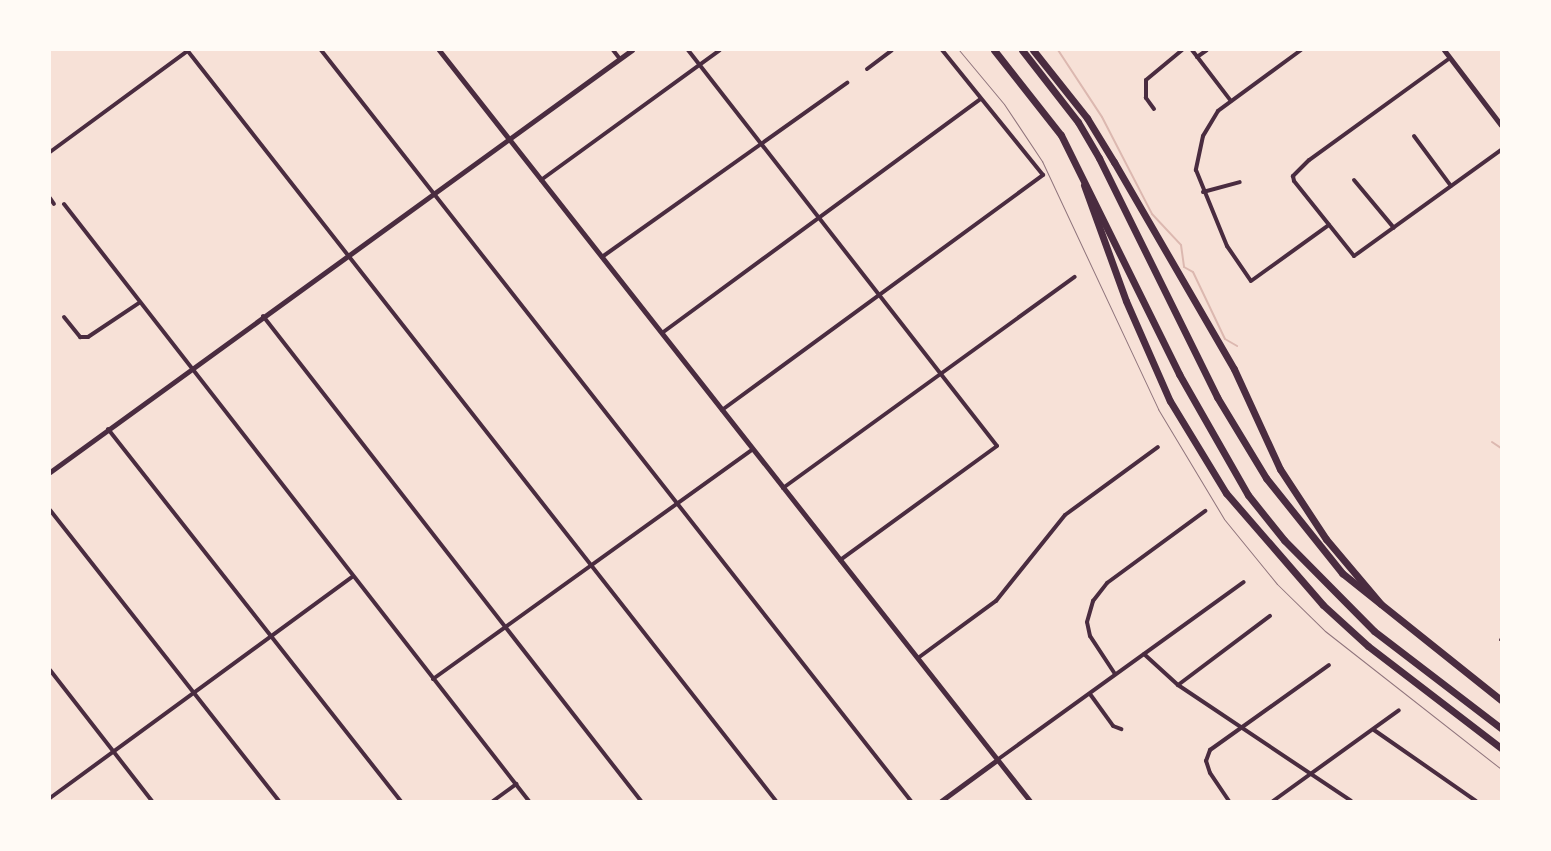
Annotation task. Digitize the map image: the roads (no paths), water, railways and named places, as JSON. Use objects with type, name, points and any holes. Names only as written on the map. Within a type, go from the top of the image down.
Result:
[{"type":"highway","points":[[994,50],[1024,83],[1076,162],[1179,374],[1248,495],[1329,588],[1374,631],[1501,728]]},
{"type":"highway","points":[[1022,50],[1078,122],[1099,158],[1216,397],[1245,450],[1300,525],[1342,573],[1385,610],[1501,700]]},
{"type":"highway","points":[[1033,50],[1087,118],[1114,162],[1234,369],[1280,469],[1326,539],[1385,610]]},
{"type":"highway","points":[[1076,162],[1126,301],[1170,401],[1226,493],[1330,611],[1501,748]]},
{"type":"street","points":[[50,152],[188,50],[350,254],[776,801]]},
{"type":"street","points":[[321,50],[911,801]]},
{"type":"street","points":[[439,50],[1030,801]]},
{"type":"street","points":[[613,50],[620,59]]},
{"type":"street","points":[[50,472],[508,138],[632,50]]},
{"type":"street","points":[[688,50],[881,293],[997,446],[840,560]]},
{"type":"street","points":[[541,180],[720,50]]},
{"type":"street","points":[[867,69],[892,50]]},
{"type":"street","points":[[722,410],[1043,175],[942,50]]},
{"type":"street","points":[[1154,110],[1146,98],[1146,80],[1182,50]]},
{"type":"street","points":[[1192,50],[1231,101]]},
{"type":"street","points":[[1197,57],[1207,50]]},
{"type":"street","points":[[1301,50],[1231,101],[1209,123],[1198,148],[1196,170],[1203,192],[1227,246],[1251,282],[1329,225]]},
{"type":"street","points":[[1444,50],[1501,125]]},
{"type":"street","points":[[1450,58],[1293,176],[1354,256],[1501,150]]},
{"type":"street","points":[[602,257],[760,141],[771,138],[848,83]]},
{"type":"street","points":[[662,333],[980,99]]},
{"type":"street","points":[[1414,136],[1451,186]]},
{"type":"street","points":[[1354,180],[1394,228]]},
{"type":"street","points":[[1203,192],[1240,182]]},
{"type":"street","points":[[50,198],[54,204]]},
{"type":"street","points":[[64,204],[189,370],[529,801]]},
{"type":"street","points":[[783,488],[1075,277]]},
{"type":"street","points":[[64,317],[80,337],[88,337],[139,303]]},
{"type":"street","points":[[263,316],[504,628],[641,801]]},
{"type":"street","points":[[108,429],[269,638],[401,801]]},
{"type":"street","points":[[918,658],[996,601],[1065,515],[1158,447]]},
{"type":"street","points":[[433,679],[675,503],[753,449]]},
{"type":"street","points":[[50,510],[278,801]]},
{"type":"street","points":[[1115,674],[1088,629],[1088,616],[1098,593],[1205,511]]},
{"type":"street","points":[[50,798],[352,577]]},
{"type":"street","points":[[941,801],[1244,582]]},
{"type":"street","points":[[1178,685],[1270,616]]},
{"type":"street","points":[[1144,654],[1178,685],[1352,801]]},
{"type":"street","points":[[1229,801],[1206,761],[1210,750],[1329,665]]},
{"type":"street","points":[[50,670],[152,801]]},
{"type":"street","points":[[1090,694],[1113,726],[1121,729]]},
{"type":"street","points":[[1273,801],[1374,730],[1399,710]]},
{"type":"street","points":[[1374,730],[1476,801]]},
{"type":"street","points":[[493,801],[516,784]]},
{"type":"waterway","points":[[1058,50],[1102,117],[1152,214],[1181,245],[1184,267],[1193,272],[1225,339],[1237,346]]},
{"type":"waterway","points":[[1492,442],[1501,448]]},
{"type":"tram line","points":[[959,50],[1004,104],[1042,161],[1158,409],[1224,519],[1277,584],[1325,631],[1501,769]]}]
